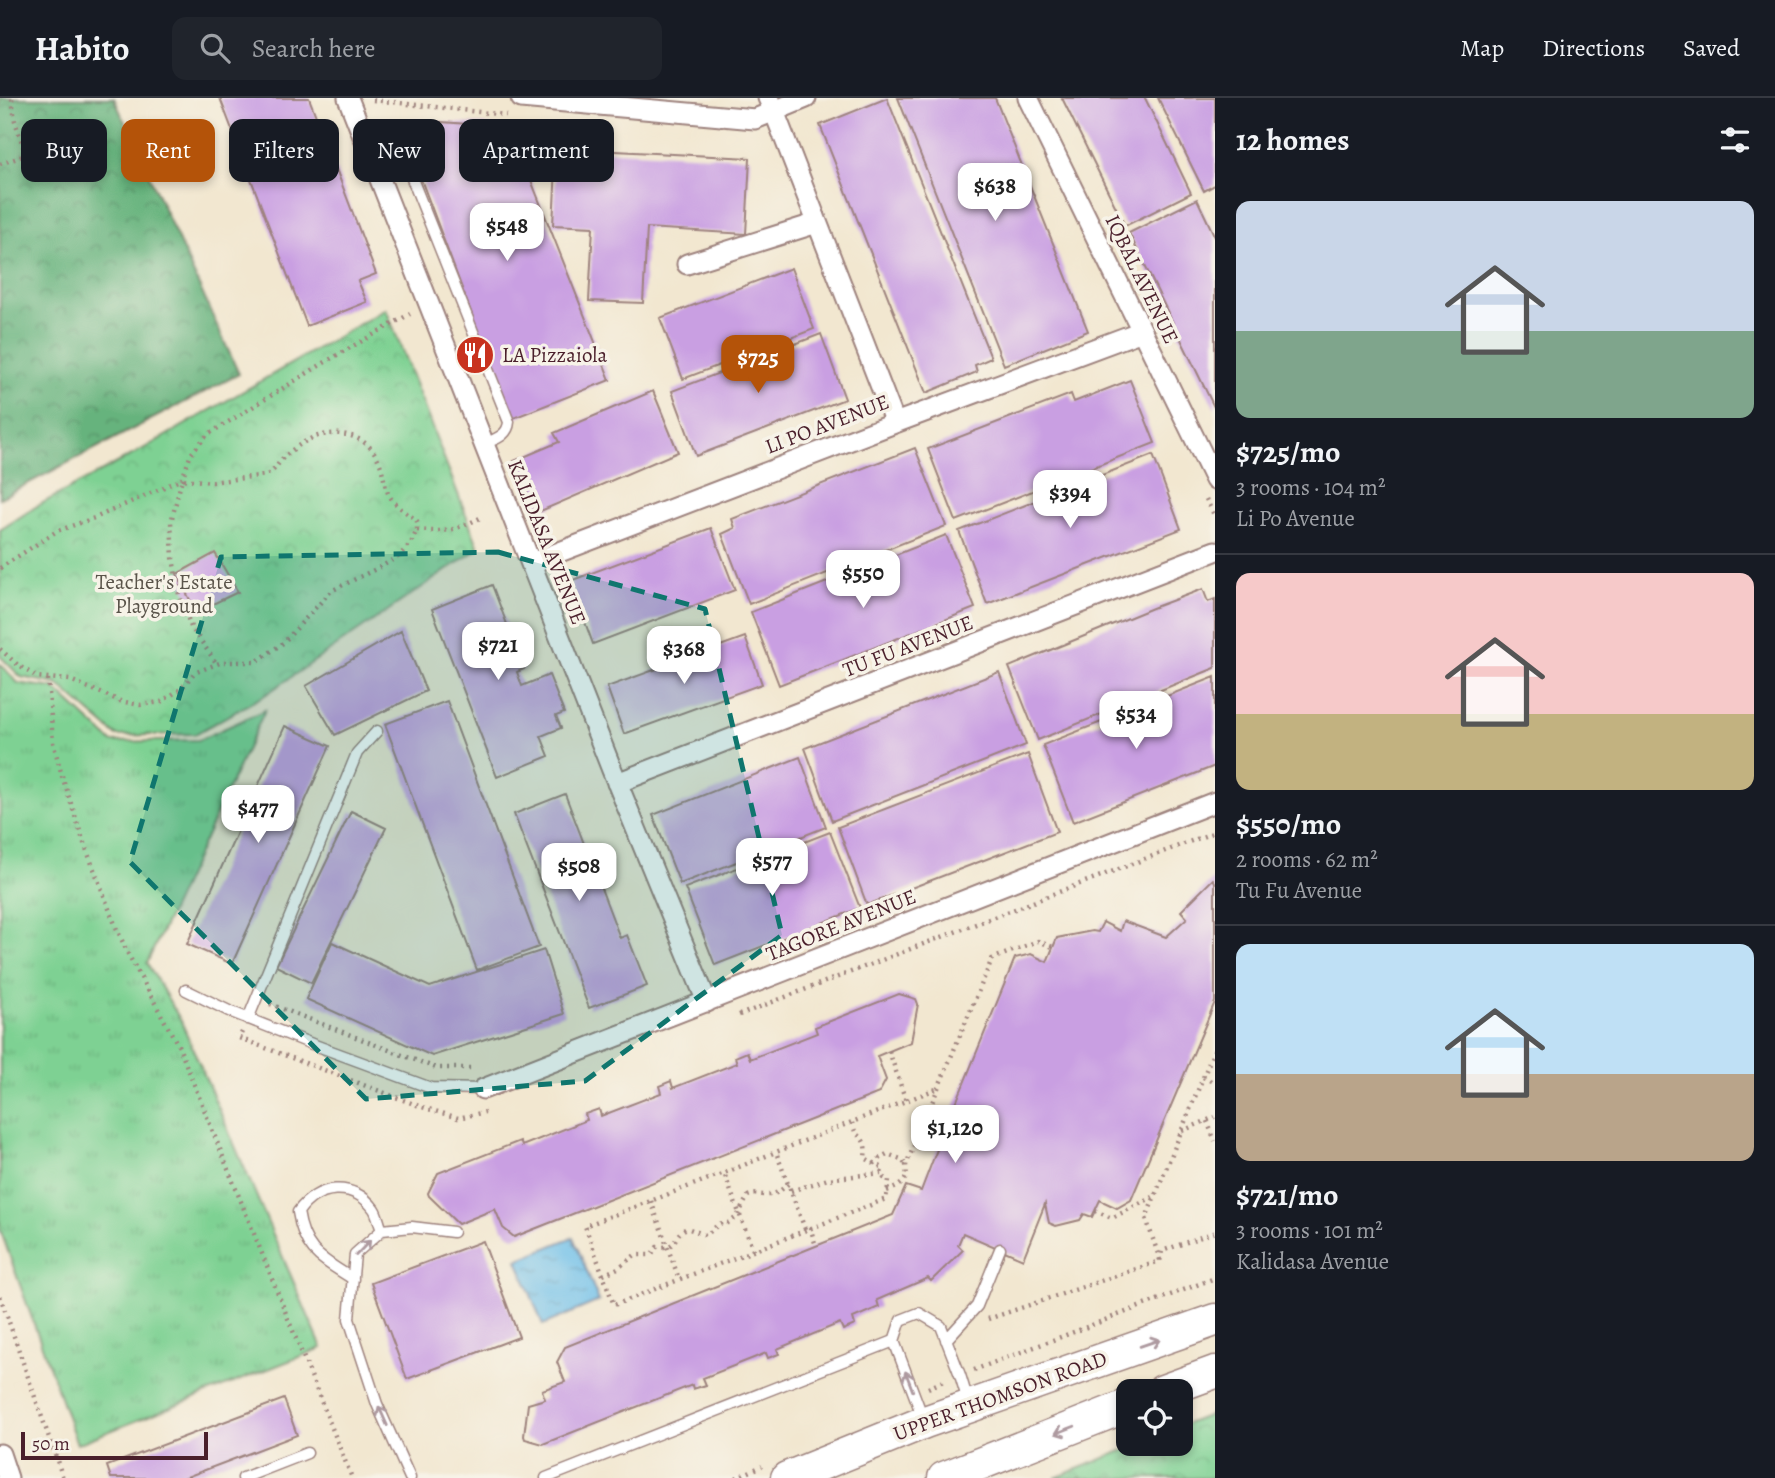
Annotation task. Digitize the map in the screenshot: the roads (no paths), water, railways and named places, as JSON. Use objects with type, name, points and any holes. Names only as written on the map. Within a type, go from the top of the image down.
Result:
[{"type":"main road","name":"UPPER THOMSON ROAD","points":[[787,1478],[925,1422],[1215,1320]]},
{"type":"main road","points":[[1193,1380],[1215,1372]]},
{"type":"main road","points":[[944,1478],[1116,1410]]},
{"type":"street","name":"KALIDASA AVENUE","points":[[348,98],[356,119]]},
{"type":"street","points":[[521,98],[755,119],[771,105],[806,98]]},
{"type":"street","name":"IQBAL AVENUE","points":[[1028,98],[1215,480]]},
{"type":"street","points":[[771,105],[895,423]]},
{"type":"street","name":"KALIDASA AVENUE","points":[[381,182],[617,783],[708,1002]]},
{"type":"street","points":[[687,264],[817,223]]},
{"type":"street","name":"LI PO AVENUE","points":[[531,565],[895,423],[1142,331]]},
{"type":"street","name":"TU FU AVENUE","points":[[617,783],[1215,551]]},
{"type":"street","name":"TAGORE AVENUE","points":[[482,1089],[1215,802]]},
{"type":"street","points":[[0,1454],[8,1478]]},
{"type":"lane","points":[[413,182],[509,422],[509,429],[503,435],[484,444]]},
{"type":"lane","points":[[248,1018],[357,753],[377,731]]},
{"type":"lane","points":[[186,990],[248,1018],[431,1088],[482,1089]]},
{"type":"lane","points":[[353,1279],[320,1258],[307,1243],[298,1212],[305,1202],[319,1193],[337,1189],[350,1191],[363,1198],[375,1211],[382,1230]]},
{"type":"lane","points":[[410,1478],[377,1404],[349,1319],[355,1254],[382,1230],[412,1227],[453,1232]]},
{"type":"lane","points":[[946,1340],[978,1306],[1000,1249]]},
{"type":"lane","points":[[925,1422],[894,1341],[901,1320],[919,1313],[941,1326],[970,1406]]},
{"type":"lane","points":[[546,1478],[894,1341]]},
{"type":"lane","points":[[243,1478],[307,1453]]},
{"type":"water","points":[[573,1237],[599,1301],[543,1325],[517,1260]]},
{"type":"place","name":"LA Pizzaiola","points":[[475,355]]},
{"type":"park label","name":"Teacher's Estate Playground","points":[[164,594]]}]
